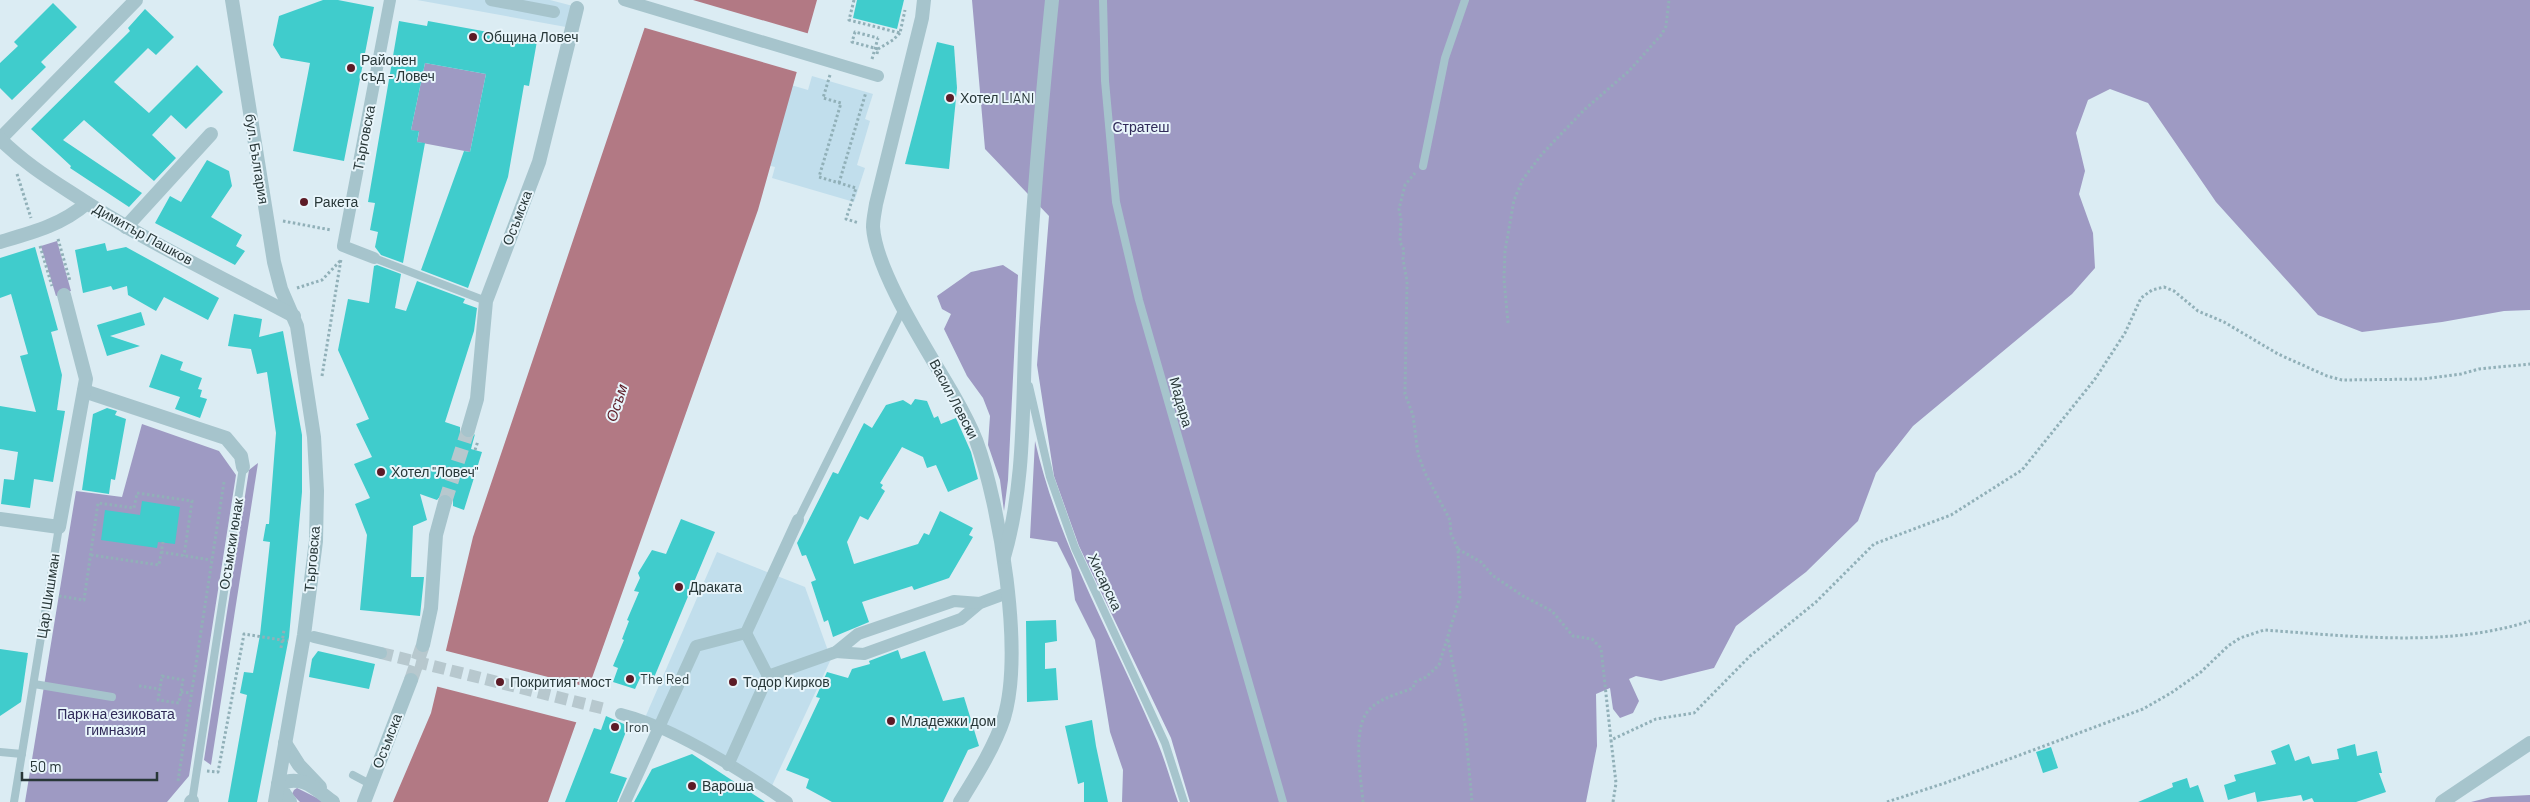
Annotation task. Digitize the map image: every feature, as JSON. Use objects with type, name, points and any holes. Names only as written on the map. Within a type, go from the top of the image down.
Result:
[{"type":"street","points":[[0,139],[136,0]]},
{"type":"street","name":"бул. България","points":[[232,0],[274,262],[281,289],[294,316]]},
{"type":"street","name":"Търговска","points":[[344,240],[390,0]]},
{"type":"street","points":[[491,0],[554,12]]},
{"type":"street","points":[[624,0],[873,74]]},
{"type":"street","name":"Васил Левски","points":[[924,0],[922,18],[876,204],[873,226],[877,247],[904,307],[976,439],[994,511],[1008,593],[1012,654],[1010,688],[1003,719],[985,759],[960,802]]},
{"type":"street","points":[[1003,560],[1013,527],[1020,469],[1024,365],[1038,131],[1052,0]]},
{"type":"street","name":"Осъмска","points":[[468,430],[477,399],[486,301],[538,162],[577,8]]},
{"type":"street","points":[[126,227],[211,134]]},
{"type":"street","name":"Димитър Пашков","points":[[0,139],[23,161],[126,227],[294,316]]},
{"type":"street","points":[[0,242],[60,222],[76,213],[87,203]]},
{"type":"street","points":[[344,240],[374,258]]},
{"type":"street","name":"Цар Шишман","points":[[59,527],[86,379],[85,366],[62,289]]},
{"type":"street","name":"Търговска","points":[[275,802],[304,635],[316,541],[317,491],[314,437],[306,373],[294,316]]},
{"type":"street","name":"Осъмски юнак","points":[[84,391],[226,438],[241,456],[243,467]]},
{"type":"street","points":[[423,645],[431,608],[436,535],[445,502]]},
{"type":"street","points":[[0,519],[59,527]]},
{"type":"street","points":[[746,633],[798,520]]},
{"type":"street","points":[[836,652],[864,654],[961,619],[980,603],[1008,593]]},
{"type":"street","points":[[728,765],[768,676],[836,652],[858,634],[954,601],[980,603]]},
{"type":"street","points":[[746,633],[768,676]]},
{"type":"street","points":[[625,802],[696,646],[746,633]]},
{"type":"street","points":[[314,637],[381,653]]},
{"type":"street","name":"Осъмска","points":[[364,802],[411,680]]},
{"type":"street","points":[[621,714],[659,726],[728,765],[787,802]]},
{"type":"street","points":[[286,742],[299,765],[334,802]]},
{"type":"street","points":[[2442,802],[2530,743]]},
{"type":"street","points":[[290,802],[278,784],[296,779],[308,784],[334,802]]},
{"type":"lane","name":"Мадара","points":[[1103,0],[1105,81],[1116,202],[1139,300],[1283,802]]},
{"type":"lane","points":[[1423,166],[1444,58],[1465,0]]},
{"type":"lane","points":[[374,258],[486,301]]},
{"type":"lane","points":[[798,520],[904,307]]},
{"type":"lane","name":"Хисарска","points":[[1024,365],[1050,477],[1075,548],[1165,743],[1184,802]]},
{"type":"lane","name":"Осъмски юнак","points":[[192,802],[243,467]]},
{"type":"lane","name":"Цар Шишман","points":[[14,802],[59,527]]},
{"type":"lane","points":[[34,684],[112,697]]},
{"type":"lane","points":[[0,752],[22,754]]},
{"type":"lane","points":[[353,775],[370,784]]},
{"type":"path","points":[[854,0],[849,20],[900,33]]},
{"type":"path","points":[[1508,322],[1504,279],[1505,251],[1514,200],[1523,178],[1542,154],[1584,110],[1630,72],[1662,34],[1666,26],[1669,0]]},
{"type":"path","points":[[873,74],[878,38],[855,32],[852,42],[878,49],[893,40],[900,33],[906,8]]},
{"type":"path","points":[[877,54],[878,49]]},
{"type":"path","points":[[833,62],[823,98],[841,104],[820,177],[856,188],[846,219],[859,223]]},
{"type":"path","points":[[839,183],[866,92]]},
{"type":"path","points":[[1363,802],[1359,727],[1370,708],[1389,697],[1413,688],[1414,682],[1426,677],[1439,665],[1460,597],[1458,549],[1451,534],[1450,520],[1430,484],[1418,454],[1413,415],[1405,387],[1408,360],[1407,281],[1403,259],[1404,250],[1400,242],[1401,219],[1399,209],[1405,185],[1410,176],[1423,166]]},
{"type":"path","points":[[15,169],[33,223]]},
{"type":"path","points":[[283,221],[344,240],[321,378]]},
{"type":"path","points":[[56,234],[62,289]]},
{"type":"path","points":[[38,239],[62,289]]},
{"type":"path","points":[[296,288],[322,280],[341,260]]},
{"type":"path","points":[[1611,740],[1656,719],[1694,713],[1750,656],[1816,602],[1874,544],[1951,515],[2022,470],[2095,379],[2125,333],[2142,298],[2152,290],[2164,287],[2174,291],[2198,311],[2224,322],[2278,354],[2327,376],[2342,380],[2424,379],[2461,374],[2479,369],[2530,364]]},
{"type":"path","points":[[178,781],[224,482]]},
{"type":"path","points":[[48,595],[84,600],[98,502],[134,508],[136,492],[192,501],[184,556]]},
{"type":"path","points":[[91,555],[160,565],[163,542]]},
{"type":"path","points":[[1458,549],[1482,562],[1492,575],[1523,596],[1552,611],[1573,636],[1592,639],[1601,648],[1616,783],[1613,802]]},
{"type":"path","points":[[162,552],[211,560]]},
{"type":"path","points":[[1887,802],[1964,776],[2143,709],[2171,693],[2201,672],[2228,646],[2240,638],[2264,630],[2431,638],[2513,626],[2530,620]]},
{"type":"path","points":[[281,648],[284,630]]},
{"type":"path","points":[[218,772],[244,634],[292,642]]},
{"type":"path","points":[[1448,640],[1465,724],[1472,802]]},
{"type":"path","points":[[162,676],[183,680],[181,692],[179,703],[158,700],[162,676]]},
{"type":"path","points":[[139,686],[160,689]]},
{"type":"path","points":[[181,692],[191,693]]},
{"type":"green space","name":"Стратеш","points":[[972,0],[2530,0],[2530,310],[2504,311],[2442,322],[2362,332],[2318,315],[2216,202],[2148,103],[2110,89],[2088,100],[2076,133],[2085,171],[2079,194],[2093,233],[2095,268],[2072,294],[1913,426],[1876,473],[1858,521],[1806,572],[1736,626],[1714,668],[1661,681],[1636,676],[1629,679],[1639,701],[1633,713],[1620,718],[1613,709],[1610,688],[1596,694],[1597,746],[1586,802],[1190,802],[1171,738],[1079,546],[1054,476],[1037,365],[1049,216],[985,149]]},
{"type":"green space","points":[[425,63],[486,74],[470,152],[417,142],[419,132],[411,130]]},
{"type":"green space","points":[[57,241],[71,291],[56,296],[41,246]]},
{"type":"green space","points":[[1003,265],[1018,275],[1008,480],[1004,511],[1000,480],[988,445],[990,416],[983,398],[967,376],[944,329],[951,314],[942,309],[937,296],[971,272]]},
{"type":"green space","name":"Парк на езиковата гимназия","points":[[142,424],[219,451],[236,475],[189,776],[167,802],[25,802],[76,491],[122,497]]},
{"type":"green space","points":[[1035,441],[1058,519],[1089,593],[1157,741],[1178,802],[1122,802],[1123,770],[1110,732],[1095,640],[1075,600],[1071,570],[1057,542],[1030,538]]},
{"type":"green space","points":[[258,463],[211,765],[204,760],[249,470]]},
{"type":"green space","points":[[297,788],[325,802],[300,802],[292,794]]},
{"type":"green space","points":[[2530,795],[2530,802],[2471,802],[2491,797]]},
{"type":"shaded area","points":[[417,0],[550,0],[573,6],[566,27]]},
{"type":"shaded area","points":[[812,76],[873,94],[865,119],[870,121],[857,165],[865,168],[854,202],[772,178],[775,167],[767,165],[791,85],[808,90]]},
{"type":"shaded area","points":[[717,552],[805,587],[831,659],[770,790],[644,720]]},
{"type":"water","name":"Осъм","points":[[654,0],[817,0],[758,210],[548,802],[393,802],[431,713],[473,537]]},
{"type":"pier","points":[[651,0],[693,0],[810,34],[800,73],[642,27]]},
{"type":"pier","name":"Покритият мост","points":[[443,650],[591,688],[579,723],[435,686]]},
{"type":"building","points":[[323,0],[338,0],[374,7],[344,161],[293,151],[310,63],[281,58],[273,45],[279,16]]},
{"type":"building","points":[[857,0],[904,0],[897,29],[853,18]]},
{"type":"building","points":[[53,3],[77,27],[41,62],[46,67],[12,100],[0,88],[0,63],[18,46],[14,42]]},
{"type":"building","points":[[145,9],[174,37],[156,55],[148,48],[114,82],[149,113],[197,65],[223,92],[186,129],[171,115],[152,135],[176,158],[154,181],[84,120],[63,140],[142,193],[129,207],[70,168],[71,166],[31,129],[130,31],[128,28]]},
{"type":"building","points":[[399,21],[427,26],[428,21],[537,41],[529,86],[524,85],[508,177],[468,288],[421,270],[464,151],[470,152],[486,74],[425,63],[411,130],[419,131],[417,142],[425,143],[403,263],[381,255],[375,247],[378,232],[370,230],[375,203],[368,202]]},
{"type":"building","points":[[937,42],[954,46],[957,88],[949,169],[905,164]]},
{"type":"building","points":[[207,160],[229,171],[232,186],[211,217],[242,235],[236,246],[245,251],[235,265],[155,223],[170,196],[181,202]]},
{"type":"building","points":[[105,243],[107,251],[126,247],[219,298],[208,320],[164,297],[156,311],[128,295],[127,286],[113,290],[111,286],[83,293],[75,250]]},
{"type":"building","points":[[35,247],[58,330],[51,332],[62,375],[57,410],[65,411],[53,482],[34,479],[30,508],[1,504],[4,479],[14,480],[18,452],[0,449],[0,406],[36,412],[20,356],[28,354],[11,294],[0,298],[0,258]]},
{"type":"building","points":[[377,265],[401,274],[395,308],[406,311],[417,281],[465,299],[463,303],[477,308],[474,331],[445,422],[460,427],[460,433],[465,438],[471,438],[475,434],[471,449],[482,452],[464,510],[453,506],[453,499],[448,494],[442,494],[437,500],[420,494],[427,520],[413,526],[411,577],[424,577],[420,616],[360,610],[367,535],[355,504],[370,498],[354,464],[372,457],[356,424],[369,419],[338,350],[348,299],[369,303],[374,266]]},
{"type":"building","points":[[141,312],[145,325],[110,336],[140,346],[107,356],[97,325]]},
{"type":"building","points":[[234,314],[262,319],[259,337],[283,331],[302,435],[302,492],[289,637],[257,802],[228,802],[247,695],[240,693],[244,672],[253,673],[260,635],[270,542],[263,541],[266,524],[269,524],[276,433],[267,372],[257,374],[251,349],[228,346]]},
{"type":"building","points":[[161,354],[183,362],[180,370],[202,378],[198,389],[202,390],[200,397],[207,399],[200,418],[175,409],[180,397],[149,387]]},
{"type":"building","points":[[915,399],[927,401],[934,418],[938,416],[941,424],[956,418],[971,452],[978,479],[948,492],[936,465],[927,468],[923,457],[902,447],[880,483],[883,485],[881,488],[885,491],[868,520],[860,516],[847,542],[854,564],[918,544],[924,533],[929,535],[940,511],[973,528],[969,535],[973,537],[949,578],[914,590],[912,586],[862,602],[869,622],[833,637],[828,620],[824,622],[811,582],[816,580],[806,555],[802,556],[797,543],[833,472],[838,474],[864,423],[872,428],[886,405],[903,400],[911,405]]},
{"type":"building","points":[[107,408],[117,411],[115,415],[126,419],[115,480],[111,479],[109,494],[82,490],[93,414]]},
{"type":"building","points":[[142,501],[180,507],[175,544],[158,542],[157,548],[101,540],[105,510],[140,515]]},
{"type":"building","points":[[681,519],[715,532],[653,680],[641,676],[635,689],[613,682],[618,668],[613,666],[624,640],[622,639],[629,621],[627,620],[639,592],[634,591],[640,578],[638,573],[652,550],[666,554]]},
{"type":"building","points":[[1056,620],[1057,641],[1045,643],[1045,669],[1056,668],[1058,700],[1027,702],[1026,621]]},
{"type":"building","points":[[0,649],[28,653],[21,702],[0,716]]},
{"type":"building","name":"Младежки дом","points":[[898,650],[901,659],[925,651],[943,701],[964,697],[979,746],[968,750],[943,802],[832,802],[806,788],[809,779],[786,770],[820,698],[816,697],[827,672],[848,678],[852,669],[870,664],[869,661]]},
{"type":"building","points":[[318,651],[375,664],[369,689],[309,677],[312,659]]},
{"type":"building","points":[[606,716],[624,724],[627,729],[610,773],[627,778],[617,802],[565,802],[594,728],[601,730]]},
{"type":"building","points":[[1092,720],[1108,802],[1084,802],[1084,782],[1078,784],[1065,726]]},
{"type":"building","points":[[2289,744],[2295,761],[2309,756],[2312,764],[2339,759],[2337,749],[2355,744],[2357,756],[2377,751],[2382,773],[2379,773],[2386,792],[2356,802],[2314,802],[2312,798],[2303,801],[2301,795],[2257,802],[2255,792],[2228,800],[2224,785],[2236,781],[2234,775],[2276,764],[2271,751]]},
{"type":"building","points":[[2051,747],[2058,768],[2043,773],[2036,752]]},
{"type":"building","name":"Вароша","points":[[692,754],[765,802],[634,802],[652,769]]},
{"type":"building","points":[[2187,778],[2190,788],[2198,785],[2204,802],[2138,802],[2173,787],[2172,783]]},
{"type":"tunnel","points":[[445,502],[468,430]]},
{"type":"tunnel","points":[[411,680],[423,645]]},
{"type":"tunnel","points":[[381,653],[605,709]]},
{"type":"place","name":"Община Ловеч","points":[[473,37]]},
{"type":"place","name":"Районен съд - Ловеч","points":[[351,68]]},
{"type":"place","name":"Хотел LIANI","points":[[950,98]]},
{"type":"place","name":"Ракета","points":[[304,202]]},
{"type":"place","name":"Хотел \"Ловеч\"","points":[[381,472]]},
{"type":"place","name":"Драката","points":[[679,587]]},
{"type":"place","name":"The Red","points":[[630,679]]},
{"type":"place","name":"Покритият мост","points":[[500,682]]},
{"type":"place","name":"Тодор Кирков","points":[[733,682]]},
{"type":"place","name":"Младежки дом","points":[[891,721]]},
{"type":"place","name":"Iron","points":[[615,727]]},
{"type":"place","name":"Вароша","points":[[692,786]]}]
